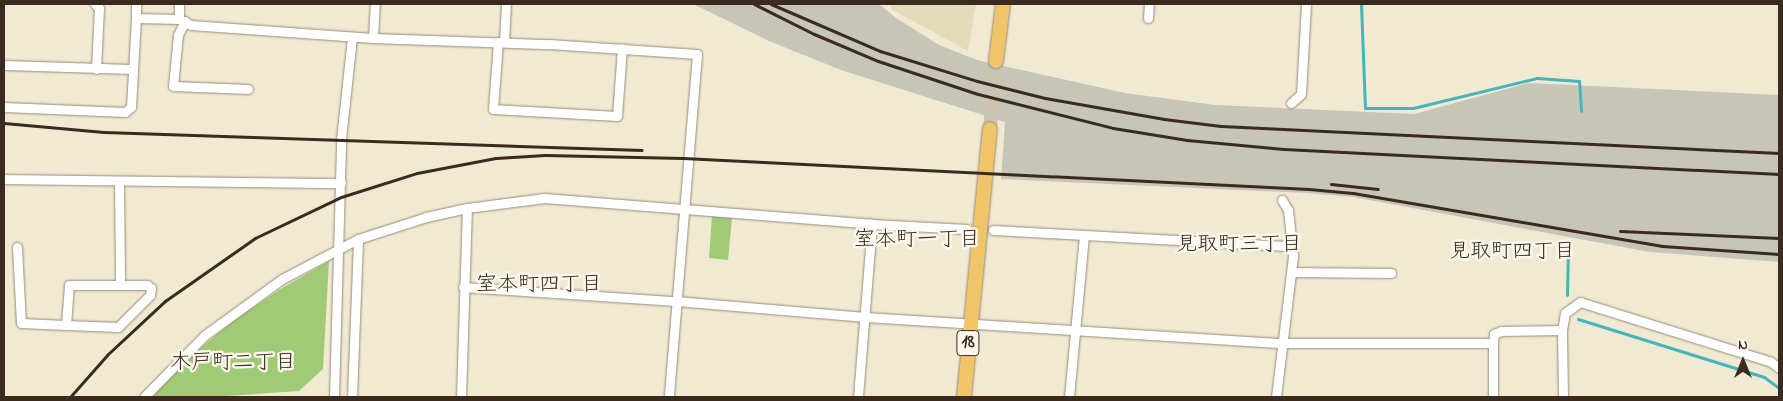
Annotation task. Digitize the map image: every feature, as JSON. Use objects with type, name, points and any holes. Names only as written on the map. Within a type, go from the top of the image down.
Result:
[{"type":"main road","points":[[996,61],[1003,4]]},
{"type":"main road","name":"18","points":[[964,397],[990,129]]},
{"type":"street","points":[[95,4],[99,8],[96,68]]},
{"type":"street","points":[[4,107],[125,112],[131,107],[136,4]]},
{"type":"street","points":[[179,4],[182,20],[178,35],[173,86],[248,89]]},
{"type":"street","points":[[373,38],[374,4]]},
{"type":"street","points":[[506,4],[493,109],[616,116],[622,48]]},
{"type":"street","points":[[1148,18],[1149,4]]},
{"type":"street","points":[[1291,103],[1301,94],[1306,4]]},
{"type":"street","points":[[136,18],[182,20],[191,24],[373,38],[501,42],[697,54],[669,397]]},
{"type":"street","points":[[334,397],[341,139],[352,36]]},
{"type":"street","points":[[4,65],[132,70]]},
{"type":"street","points":[[4,179],[341,183]]},
{"type":"street","points":[[119,181],[120,285]]},
{"type":"street","points":[[144,397],[205,335],[282,279],[358,239],[426,217],[467,208],[544,198],[872,224],[967,229]]},
{"type":"street","points":[[1276,397],[1292,272],[1292,246],[1288,210],[1282,200]]},
{"type":"street","points":[[461,397],[467,208]]},
{"type":"street","points":[[858,397],[872,224]]},
{"type":"street","points":[[992,230],[1292,246]]},
{"type":"street","points":[[1070,397],[1084,236]]},
{"type":"street","points":[[352,397],[358,239]]},
{"type":"street","points":[[17,247],[21,324],[66,325],[118,326],[150,295],[150,288],[147,285],[69,285],[66,325]]},
{"type":"street","points":[[1292,272],[1390,273]]},
{"type":"street","points":[[463,287],[676,301],[865,317],[1282,343],[1493,343]]},
{"type":"street","points":[[1563,397],[1562,330],[1565,313],[1580,302],[1771,362],[1779,368]]},
{"type":"street","points":[[1493,397],[1494,334],[1501,331],[1562,330]]},
{"type":"shaded area","points":[[693,4],[879,4],[896,18],[939,45],[977,60],[1125,93],[1215,105],[1414,114],[1529,83],[1779,95],[1779,262],[1650,252],[1353,197],[1307,193],[1001,179],[1005,122],[841,70],[769,41]]},
{"type":"shaded area","points":[[891,4],[976,4],[968,51],[891,9]]},
{"type":"green space","points":[[712,216],[732,218],[728,260],[709,258]]},
{"type":"green space","points":[[329,261],[323,369],[299,391],[212,397],[152,397],[197,351],[237,318],[284,287]]},
{"type":"waterway","points":[[1361,4],[1365,108],[1413,108],[1537,78],[1579,81],[1581,111]]},
{"type":"waterway","points":[[1567,295],[1568,247]]},
{"type":"waterway","points":[[1578,319],[1764,377],[1779,388]]},
{"type":"tunnel","points":[[990,129],[996,61]]},
{"type":"railway","points":[[754,4],[814,34],[878,61],[978,94],[1113,128],[1187,140],[1284,149],[1779,174]]},
{"type":"railway","points":[[771,4],[880,51],[977,81],[1045,98],[1164,119],[1221,126],[1779,153]]},
{"type":"railway","points":[[4,123],[104,132],[642,150]]},
{"type":"railway","points":[[70,397],[108,354],[165,301],[255,238],[341,197],[417,173],[496,158],[545,155],[683,158],[1309,189],[1353,193],[1662,246],[1779,254]]},
{"type":"railway","points":[[1331,184],[1378,189]]},
{"type":"railway","points":[[1620,231],[1779,238]]},
{"type":"district","name":"室本町一丁目","points":[[917,240]]},
{"type":"district","name":"見取町三丁目","points":[[1239,245]]},
{"type":"district","name":"見取町四丁目","points":[[1512,252]]},
{"type":"district","name":"室本町四丁目","points":[[539,285]]},
{"type":"district","name":"木戸町二丁目","points":[[233,363]]}]
